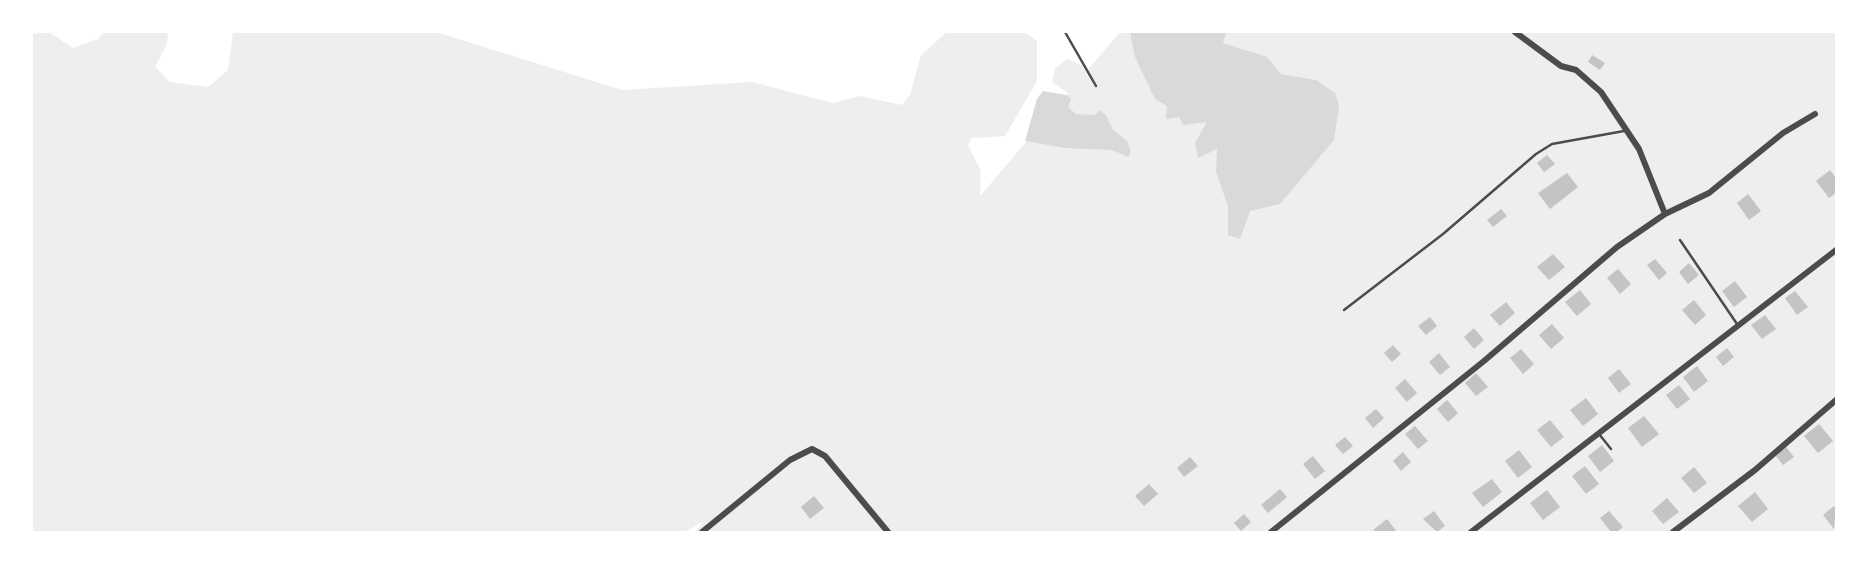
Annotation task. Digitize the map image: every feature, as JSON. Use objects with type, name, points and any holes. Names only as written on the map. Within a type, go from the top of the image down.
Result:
[{"type":"street","points":[[1515,32],[1560,66],[1576,69],[1601,92],[1639,149],[1665,214]]},
{"type":"street","points":[[1271,533],[1484,361],[1617,247],[1665,214],[1709,193],[1783,133],[1815,114]]},
{"type":"street","points":[[1471,533],[1836,250]]},
{"type":"street","points":[[1673,533],[1755,470],[1836,400]]},
{"type":"street","points":[[702,533],[790,460],[812,449],[825,456],[888,533]]},
{"type":"lane","points":[[1065,32],[1096,86]]},
{"type":"lane","points":[[1343,310],[1443,234],[1536,154],[1552,144],[1628,131]]},
{"type":"lane","points":[[1680,240],[1739,327]]},
{"type":"lane","points":[[1599,434],[1611,449]]},
{"type":"shaded area","points":[[49,32],[73,48],[98,39],[104,32],[168,32],[167,44],[155,67],[170,82],[208,87],[228,70],[233,32],[436,32],[622,90],[752,82],[833,103],[860,96],[902,105],[910,95],[921,55],[947,32],[1025,32],[1037,41],[1037,81],[1005,136],[972,138],[968,145],[981,171],[980,196],[1068,93],[1052,82],[1055,68],[1068,59],[1082,65],[1086,72],[1120,32],[1836,32],[1836,532],[695,532],[704,521],[685,532],[32,532],[32,34]]},
{"type":"shaded area","points":[[1130,32],[1226,32],[1223,43],[1267,57],[1281,74],[1316,80],[1335,93],[1339,106],[1334,140],[1280,204],[1250,211],[1240,239],[1228,235],[1228,206],[1216,172],[1217,149],[1198,158],[1195,143],[1207,122],[1183,125],[1179,117],[1166,119],[1167,106],[1155,99],[1135,57]]},
{"type":"shaded area","points":[[1043,91],[1066,95],[1071,99],[1068,107],[1076,114],[1095,115],[1099,110],[1106,115],[1113,130],[1127,141],[1131,152],[1128,157],[1112,150],[1066,148],[1025,141],[1037,99]]},
{"type":"building","points":[[1592,55],[1605,63],[1600,70],[1588,62]]},
{"type":"building","points":[[1547,155],[1555,164],[1544,172],[1537,163]]},
{"type":"building","points":[[1830,170],[1836,178],[1836,193],[1829,198],[1816,181]]},
{"type":"building","points":[[1567,173],[1578,187],[1550,209],[1538,193]]},
{"type":"building","points":[[1748,194],[1761,211],[1749,220],[1737,203]]},
{"type":"building","points":[[1501,209],[1507,216],[1493,227],[1487,220]]},
{"type":"building","points":[[1553,254],[1565,267],[1549,280],[1537,267]]},
{"type":"building","points":[[1655,259],[1667,273],[1659,280],[1647,265]]},
{"type":"building","points":[[1689,263],[1699,275],[1688,284],[1679,272]]},
{"type":"building","points":[[1618,269],[1631,284],[1620,294],[1607,278]]},
{"type":"building","points":[[1735,281],[1747,297],[1734,307],[1722,291]]},
{"type":"building","points":[[1580,290],[1591,304],[1577,316],[1565,302]]},
{"type":"building","points":[[1795,291],[1808,307],[1797,315],[1785,298]]},
{"type":"building","points":[[1694,300],[1706,315],[1695,325],[1682,310]]},
{"type":"building","points":[[1506,302],[1515,313],[1500,326],[1490,315]]},
{"type":"building","points":[[1765,315],[1776,329],[1762,339],[1751,325]]},
{"type":"building","points":[[1430,317],[1437,326],[1426,335],[1418,326]]},
{"type":"building","points":[[1552,324],[1564,338],[1551,349],[1539,335]]},
{"type":"building","points":[[1474,328],[1484,340],[1474,349],[1464,337]]},
{"type":"building","points":[[1393,345],[1401,354],[1392,362],[1384,353]]},
{"type":"building","points":[[1727,348],[1734,357],[1723,366],[1716,357]]},
{"type":"building","points":[[1521,349],[1534,364],[1523,374],[1510,358]]},
{"type":"building","points":[[1439,353],[1450,367],[1440,375],[1429,362]]},
{"type":"building","points":[[1697,366],[1708,381],[1694,392],[1683,377]]},
{"type":"building","points":[[1619,369],[1631,384],[1619,393],[1608,378]]},
{"type":"building","points":[[1476,373],[1488,387],[1476,396],[1465,383]]},
{"type":"building","points":[[1405,379],[1417,393],[1407,402],[1395,388]]},
{"type":"building","points":[[1679,385],[1690,399],[1677,409],[1666,395]]},
{"type":"building","points":[[1586,398],[1598,414],[1583,426],[1570,410]]},
{"type":"building","points":[[1447,400],[1458,413],[1448,422],[1437,409]]},
{"type":"building","points":[[1376,409],[1384,418],[1373,428],[1365,418]]},
{"type":"building","points":[[1644,416],[1659,434],[1642,447],[1628,428]]},
{"type":"building","points":[[1550,420],[1564,437],[1551,447],[1537,430]]},
{"type":"building","points":[[1819,424],[1833,441],[1818,453],[1804,436]]},
{"type":"building","points":[[1415,426],[1428,441],[1418,449],[1405,434]]},
{"type":"building","points":[[1345,437],[1353,446],[1343,454],[1335,445]]},
{"type":"building","points":[[1602,445],[1614,461],[1600,472],[1588,456]]},
{"type":"building","points":[[1786,447],[1794,457],[1783,465],[1776,456]]},
{"type":"building","points":[[1519,450],[1532,467],[1518,478],[1505,461]]},
{"type":"building","points":[[1403,452],[1411,462],[1401,471],[1393,461]]},
{"type":"building","points":[[1313,456],[1325,471],[1315,479],[1303,464]]},
{"type":"building","points":[[1190,457],[1198,466],[1184,477],[1177,468]]},
{"type":"building","points":[[1585,466],[1599,484],[1586,494],[1572,476]]},
{"type":"building","points":[[1694,467],[1707,483],[1694,493],[1681,478]]},
{"type":"building","points":[[1492,479],[1502,492],[1483,507],[1472,493]]},
{"type":"building","points":[[1149,484],[1158,494],[1144,506],[1135,496]]},
{"type":"building","points":[[1280,489],[1287,497],[1268,513],[1261,505]]},
{"type":"building","points":[[1547,490],[1560,507],[1543,520],[1530,503]]},
{"type":"building","points":[[1755,492],[1768,509],[1752,522],[1738,506]]},
{"type":"building","points":[[814,496],[824,508],[810,519],[801,507]]},
{"type":"building","points":[[1667,498],[1679,512],[1663,524],[1652,511]]},
{"type":"building","points":[[1834,506],[1836,509],[1834,529],[1823,515]]},
{"type":"building","points":[[1434,511],[1445,526],[1437,532],[1423,519]]},
{"type":"building","points":[[1609,511],[1623,527],[1617,532],[1611,532],[1600,518]]},
{"type":"building","points":[[1244,514],[1251,522],[1241,531],[1234,523]]},
{"type":"building","points":[[1387,519],[1397,532],[1373,530]]}]
